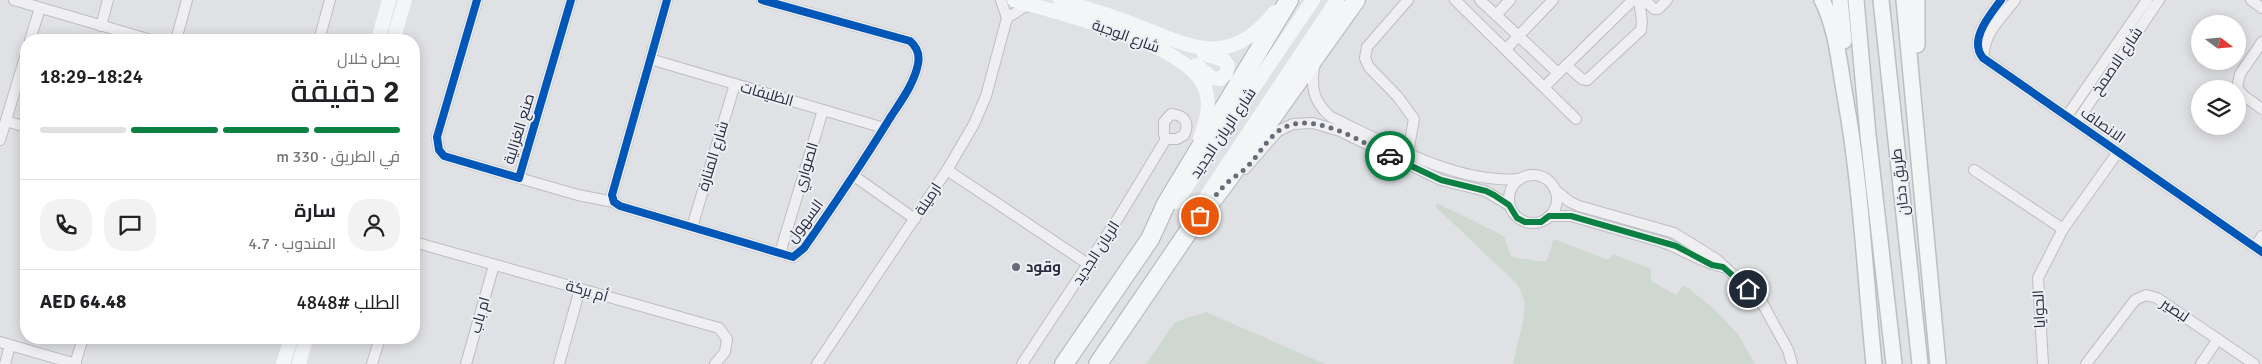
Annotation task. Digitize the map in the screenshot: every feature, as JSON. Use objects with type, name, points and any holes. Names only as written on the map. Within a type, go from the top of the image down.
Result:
[{"type":"highway","points":[[1150,239],[1166,204],[1289,0]]},
{"type":"highway","points":[[1188,232],[1224,185],[1356,0]]},
{"type":"highway","name":"شارع الريان الجديد","points":[[1098,364],[1188,232]]},
{"type":"highway","name":"شارع الريان الجديد","points":[[1064,364],[1150,239]]},
{"type":"main road","points":[[1822,0],[1829,14],[1838,49],[1850,121]]},
{"type":"main road","points":[[1840,0],[1874,364]]},
{"type":"main road","name":"طريق دخان","points":[[1856,0],[1868,135],[1894,364]]},
{"type":"main road","name":"طريق دخان","points":[[1881,0],[1920,364]]},
{"type":"main road","points":[[1904,0],[1938,364]]},
{"type":"main road","points":[[1917,0],[1918,154]]},
{"type":"street","points":[[14,0],[130,34]]},
{"type":"street","points":[[101,26],[108,0]]},
{"type":"street","points":[[178,34],[187,0]]},
{"type":"street","points":[[321,34],[330,0]]},
{"type":"street","points":[[380,34],[390,0]]},
{"type":"street","points":[[395,34],[405,0]]},
{"type":"street","name":"صنع الغزالية","points":[[477,0],[436,137],[437,145],[444,156],[519,178],[571,0]]},
{"type":"street","points":[[614,202],[612,195],[667,0]]},
{"type":"street","name":"السهول","points":[[519,178],[578,195],[614,202],[620,206],[793,257],[800,253],[854,176],[911,84],[918,63],[917,47],[910,41],[762,0]]},
{"type":"street","points":[[1002,0],[1007,18],[1024,7],[1033,6]]},
{"type":"street","name":"شارع الوجبة","points":[[1014,0],[1169,46],[1210,49],[1224,49],[1237,45],[1260,30],[1284,0]]},
{"type":"street","name":"شارع الوجبة","points":[[1060,0],[1082,4],[1125,21],[1169,46],[1196,74],[1208,97],[1206,122],[1190,164]]},
{"type":"street","name":"شارع الريان الجديد","points":[[1150,239],[1313,0]]},
{"type":"street","name":"شارع الريان الجديد","points":[[1188,232],[1207,193],[1337,0]]},
{"type":"street","points":[[1408,0],[1367,48],[1365,58],[1369,67],[1398,97],[1414,119],[1408,152]]},
{"type":"street","points":[[1455,0],[1576,119]]},
{"type":"street","points":[[1480,0],[1520,35],[1558,73]]},
{"type":"street","points":[[1496,15],[1510,0]]},
{"type":"street","points":[[1544,87],[1633,0]]},
{"type":"street","points":[[1566,65],[1582,79],[1587,80],[1641,30],[1642,21],[1639,0]]},
{"type":"street","points":[[1644,0],[1658,9],[1667,0]]},
{"type":"street","points":[[1983,58],[1979,53],[1979,36],[1983,26],[2001,0]]},
{"type":"street","points":[[1983,58],[1985,40],[1991,29],[2015,0]]},
{"type":"street","name":"شارع الاصمخ","points":[[2071,119],[2147,0]]},
{"type":"street","name":"شارع الاصمخ","points":[[2071,119],[2159,0]]},
{"type":"street","points":[[2251,0],[2262,8]]},
{"type":"street","points":[[1506,49],[1551,1]]},
{"type":"street","points":[[32,34],[40,8]]},
{"type":"street","name":"ارميلة","points":[[818,364],[947,170],[981,109],[1007,18]]},
{"type":"street","points":[[2262,42],[2240,74],[2237,88],[2244,96],[2262,109]]},
{"type":"street","points":[[1318,55],[1312,84],[1316,100],[1331,117],[1432,163],[1492,179],[1538,176],[1546,179],[1555,190],[1570,202],[1674,233],[1716,259],[1760,299],[1788,350],[1792,364]]},
{"type":"street","name":"الانصاف","points":[[1983,58],[2258,249]]},
{"type":"street","name":"الظليفات","points":[[650,59],[884,128]]},
{"type":"street","points":[[0,140],[20,74]]},
{"type":"street","name":"شارع المنارة","points":[[692,227],[735,84]]},
{"type":"street","name":"الصواري","points":[[780,253],[823,110]]},
{"type":"street","points":[[6,121],[20,125]]},
{"type":"street","points":[[1224,185],[1247,168],[1278,131],[1286,126],[1303,122],[1340,131],[1429,175],[1455,185],[1486,191],[1509,205],[1517,218],[1525,222],[1541,222],[1549,216],[1555,209],[1557,199],[1555,190]]},
{"type":"street","name":"الريان الجديد","points":[[1022,364],[1088,264],[1166,139]]},
{"type":"street","name":"الحوايا","points":[[2042,364],[2038,278],[2063,229],[2118,152]]},
{"type":"street","points":[[1429,175],[1436,172],[1437,167],[1432,163]]},
{"type":"street","points":[[947,170],[1088,264]]},
{"type":"street","points":[[1974,170],[2063,229]]},
{"type":"street","points":[[854,176],[915,219]]},
{"type":"street","points":[[1509,205],[1509,195],[1512,186],[1520,178]]},
{"type":"street","points":[[1549,216],[1571,216],[1676,246],[1712,265],[1723,267]]},
{"type":"street","points":[[2258,249],[2262,236]]},
{"type":"street","name":"أم بركة","points":[[420,244],[719,328],[727,339],[725,352],[715,364]]},
{"type":"street","name":"ام باب","points":[[466,364],[494,265]]},
{"type":"street","points":[[559,364],[580,289]]},
{"type":"street","name":"لبصير","points":[[2086,364],[2135,300],[2146,295],[2157,298],[2254,364]]},
{"type":"street","points":[[2201,364],[2218,340]]},
{"type":"street","points":[[5,364],[5,344],[76,364],[81,344]]},
{"type":"street","points":[[283,364],[286,344]]},
{"type":"street","points":[[299,364],[304,344]]},
{"type":"street","points":[[372,364],[378,344]]},
{"type":"shaded area","points":[[1437,203],[1504,236],[1511,257],[1546,262],[1554,239],[1608,260],[1613,254],[1651,269],[1651,281],[1676,295],[1684,285],[1712,307],[1738,334],[1755,364],[1513,364],[1523,321],[1525,303],[1518,285],[1436,207]]},
{"type":"shaded area","points":[[1206,312],[1325,364],[1146,364],[1175,322]]},
{"type":"cycle path","points":[[477,0],[437,137],[439,150],[444,156],[519,178],[571,0]]},
{"type":"cycle path","points":[[667,0],[612,195],[614,202],[620,206],[793,257],[804,248],[903,99],[916,71],[919,57],[916,48],[910,41],[762,0]]},
{"type":"cycle path","points":[[2001,0],[1982,28],[1979,36],[1979,51],[1983,58],[2262,252]]},
{"type":"way so far","points":[[1200,216],[1224,185],[1247,168],[1272,137],[1286,126],[1303,122],[1313,123],[1340,131],[1390,156]]},
{"type":"place","name":"وقود","points":[[1016,267]]},
{"type":"route","points":[[1390,156],[1441,180],[1455,185],[1486,191],[1509,205],[1517,218],[1525,222],[1541,222],[1549,216],[1571,216],[1676,246],[1712,265],[1723,267],[1748,289]]}]
